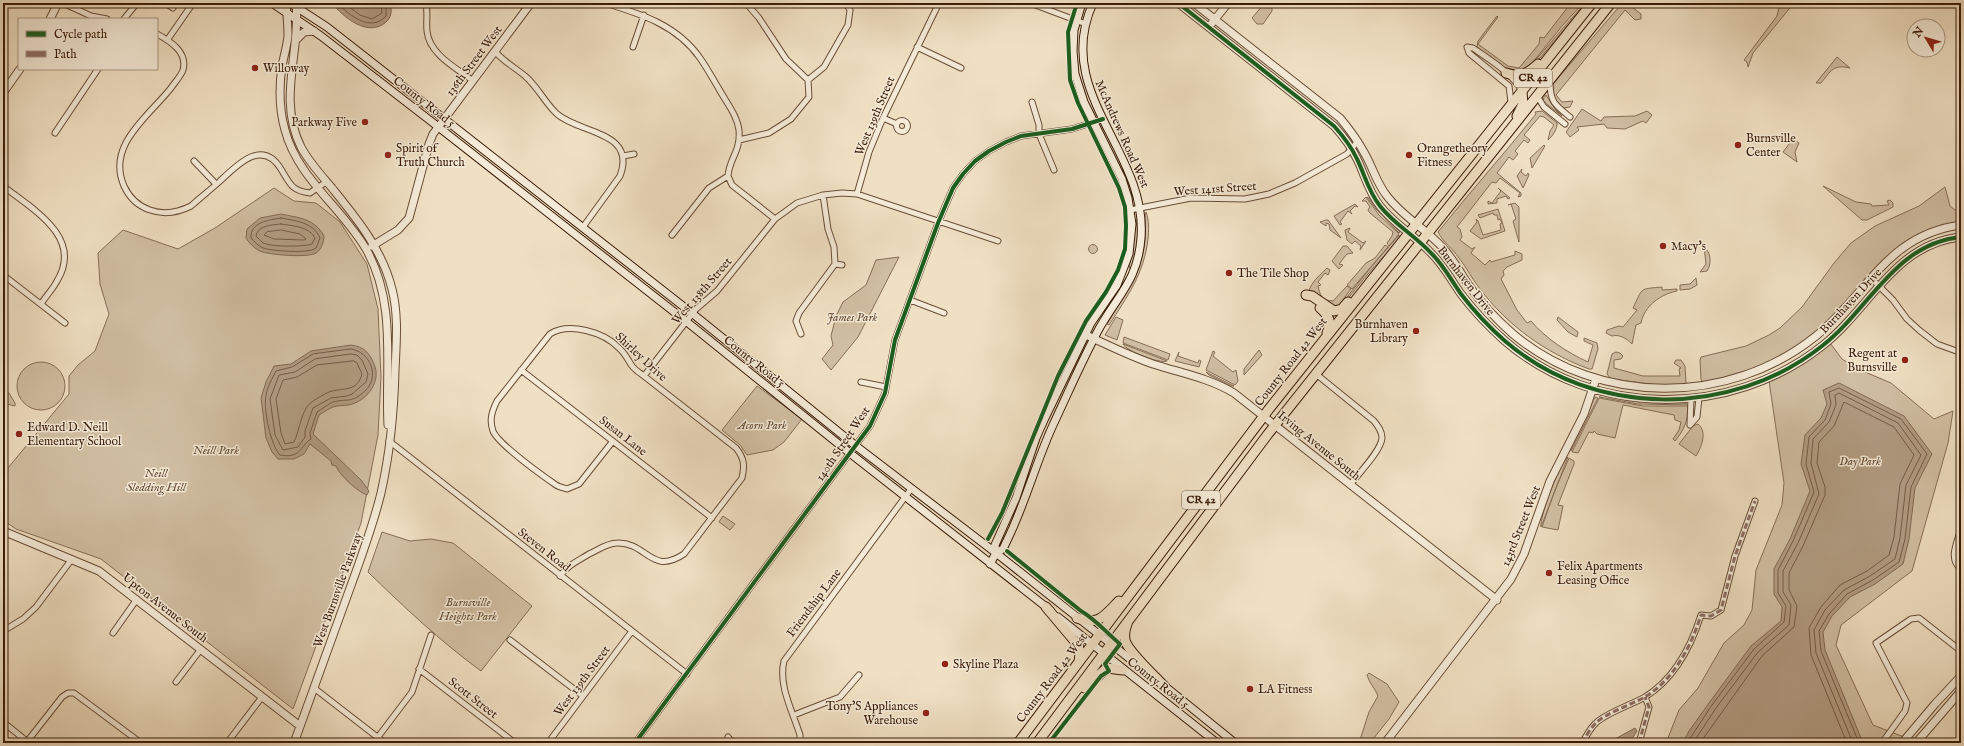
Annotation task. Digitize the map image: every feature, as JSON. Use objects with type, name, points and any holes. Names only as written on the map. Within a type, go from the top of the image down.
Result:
[{"type":"highway","name":"County Road 42 West","points":[[1018,743],[1264,416],[1592,3]]},
{"type":"highway","name":"CR 42","points":[[1037,743],[1275,425],[1611,3]]},
{"type":"highway","points":[[1506,73],[1517,76],[1526,74],[1563,40]]},
{"type":"highway","points":[[1537,96],[1539,79],[1563,40]]},
{"type":"highway","points":[[1499,144],[1520,110],[1522,104],[1522,91]]},
{"type":"highway","points":[[1325,338],[1330,324],[1329,318],[1309,300],[1306,295],[1312,296],[1330,310],[1340,310],[1371,273],[1395,252]]},
{"type":"highway","points":[[1078,618],[1089,622],[1098,620],[1138,582]]},
{"type":"highway","points":[[1046,607],[1078,645],[1080,650],[1079,662]]},
{"type":"highway","points":[[1128,621],[1124,636],[1127,645],[1144,666],[1165,687]]},
{"type":"highway","points":[[1067,704],[1105,669],[1111,668],[1123,670]]},
{"type":"street","points":[[50,18],[58,3]]},
{"type":"street","points":[[63,3],[91,16],[102,18]]},
{"type":"street","points":[[125,18],[138,3]]},
{"type":"street","points":[[165,3],[173,8]]},
{"type":"street","points":[[168,39],[192,3]]},
{"type":"street","name":"County Road 5","points":[[272,3],[297,18],[438,127],[687,322],[905,497],[1046,607],[1123,670],[1218,743]]},
{"type":"street","name":"West Burnsville Parkway","points":[[286,3],[288,38],[282,71],[280,95],[285,130],[293,151],[319,188],[352,227],[366,250],[380,283],[386,310],[389,441]]},
{"type":"street","points":[[426,3],[427,31],[430,43],[438,54],[472,80]]},
{"type":"street","name":"136th Street West","points":[[366,250],[398,230],[409,218],[429,144],[438,127],[531,3]]},
{"type":"street","points":[[605,3],[644,15],[676,33],[700,58],[735,116],[739,128],[739,140],[736,154],[728,169],[728,176],[737,188],[775,219]]},
{"type":"street","points":[[739,140],[769,133],[792,119],[809,97],[808,80],[786,59],[760,18],[746,3]]},
{"type":"street","points":[[808,80],[824,67],[848,25],[850,10],[846,3]]},
{"type":"street","name":"West 139th Street","points":[[856,194],[869,152],[883,118],[939,3]]},
{"type":"street","points":[[1030,3],[1086,24]]},
{"type":"street","name":"McAndrews Road West","points":[[996,553],[995,545],[1016,498],[1036,438],[1086,335],[1117,285],[1125,266],[1131,237],[1130,210],[1122,179],[1080,93],[1075,74],[1073,51],[1076,21],[1082,3]]},
{"type":"street","name":"McAndrews Road West","points":[[990,564],[996,553],[1003,549],[1016,522],[1045,443],[1100,328],[1126,290],[1134,270],[1141,238],[1140,207],[1131,177],[1090,91],[1085,72],[1083,52],[1086,24],[1093,3]]},
{"type":"street","name":"Burnhaven Drive","points":[[1178,3],[1327,119],[1352,149],[1358,160],[1370,192],[1384,211],[1421,242],[1437,260],[1475,312],[1507,343],[1546,369],[1593,389],[1640,399],[1691,399],[1724,394],[1772,377],[1796,364],[1822,346],[1839,331],[1895,268],[1915,252],[1936,242],[1961,237]]},
{"type":"street","name":"Burnhaven Drive","points":[[1194,3],[1333,111],[1358,141],[1386,195],[1399,210],[1428,233],[1450,256],[1483,304],[1513,334],[1551,360],[1596,379],[1641,388],[1676,389],[1712,385],[1752,373],[1790,354],[1815,337],[1839,316],[1888,259],[1909,243],[1934,231],[1961,225]]},
{"type":"street","points":[[1209,26],[1228,3]]},
{"type":"street","name":"County Road 5","points":[[294,4],[583,227],[856,446],[996,553],[1235,743]]},
{"type":"street","name":"West Burnsville Parkway","points":[[294,4],[297,18],[296,40],[289,95],[293,123],[301,146],[312,164],[359,221],[374,244],[392,288],[396,310],[397,332],[394,405],[381,491],[371,532],[294,743]]},
{"type":"street","points":[[633,47],[644,15]]},
{"type":"street","points":[[296,40],[304,32],[314,31]]},
{"type":"street","points":[[158,34],[168,39],[183,56],[183,70],[166,94],[132,131],[125,144],[120,162],[122,180],[126,191],[134,201],[144,208],[156,212],[169,213],[181,211],[191,206],[242,160],[259,155],[269,157],[277,162],[292,186],[298,192],[310,193],[326,182]]},
{"type":"street","points":[[917,47],[961,68]]},
{"type":"street","points":[[1511,106],[1512,97],[1509,86],[1469,53],[1467,48],[1473,48],[1506,73],[1522,91]]},
{"type":"street","points":[[495,51],[526,77],[557,114],[569,121],[610,138],[618,146],[623,156],[624,166],[620,176],[583,227]]},
{"type":"street","points":[[3,93],[19,70]]},
{"type":"street","points":[[55,132],[97,70]]},
{"type":"street","points":[[1550,80],[1550,95],[1553,102],[1570,117]]},
{"type":"street","points":[[280,95],[289,95]]},
{"type":"street","points":[[1537,96],[1544,107],[1565,124]]},
{"type":"street","points":[[1032,102],[1039,125],[1039,134],[1054,170]]},
{"type":"street","points":[[883,118],[897,124]]},
{"type":"street","name":"140th Street West","points":[[635,743],[851,454],[878,413],[886,387],[895,340],[938,223],[954,188],[975,161],[989,151],[1006,142],[1021,136],[1072,129],[1103,119]]},
{"type":"street","name":"West 141st Street","points":[[1130,210],[1191,198],[1245,198],[1268,194],[1295,183],[1352,149],[1358,141]]},
{"type":"street","points":[[623,156],[634,154]]},
{"type":"street","points":[[194,161],[216,184]]},
{"type":"street","points":[[672,235],[709,188],[728,176]]},
{"type":"street","points":[[3,186],[48,220],[59,234],[64,252],[63,268],[58,281],[41,304]]},
{"type":"street","name":"West 138th Street","points":[[644,376],[693,314],[717,291],[775,219],[797,203],[823,195],[842,193],[856,194],[938,223]]},
{"type":"street","points":[[801,334],[796,321],[799,313],[835,264],[834,247],[828,229],[823,195]]},
{"type":"street","points":[[938,223],[998,242]]},
{"type":"street","points":[[835,264],[842,265]]},
{"type":"street","points":[[3,274],[65,323]]},
{"type":"street","points":[[1871,278],[1893,300],[1907,319],[1919,330],[1937,344],[1960,350]]},
{"type":"street","points":[[910,300],[944,313]]},
{"type":"street","name":"Shirley Drive","points":[[560,576],[568,566],[612,543],[629,544],[658,561],[674,561],[684,554],[712,518],[742,478],[745,467],[742,456],[736,448],[633,367],[620,348],[610,340],[597,334],[567,328],[557,329],[550,334],[497,401],[492,412],[493,430],[497,438],[557,486],[567,489],[574,488],[579,484],[613,441]]},
{"type":"street","name":"Irving Avenue South","points":[[1086,335],[1132,356],[1218,384],[1234,393],[1497,600]]},
{"type":"street","name":"Susan Lane","points":[[521,370],[712,518]]},
{"type":"street","points":[[1316,374],[1374,421],[1380,430],[1382,438],[1379,448],[1350,485]]},
{"type":"street","name":"143rd Street West","points":[[1385,743],[1497,600],[1511,579],[1524,554],[1550,481],[1584,414],[1596,379]]},
{"type":"street","points":[[862,382],[886,387]]},
{"type":"street","points":[[1691,399],[1690,425],[1697,417],[1699,398]]},
{"type":"street","name":"Steven Road","points":[[389,441],[687,674]]},
{"type":"street","name":"Friendship Lane","points":[[800,743],[800,735],[782,682],[781,671],[784,661],[911,489]]},
{"type":"street","points":[[1582,743],[1596,722],[1645,697],[1667,678],[1679,663],[1690,645],[1701,615],[1711,616],[1721,610],[1735,556],[1755,501]]},
{"type":"street","points":[[1961,529],[1953,558],[1955,564],[1961,569]]},
{"type":"street","name":"Upton Avenue South","points":[[3,531],[100,571],[300,726]]},
{"type":"street","points":[[3,631],[23,619],[36,607],[72,559]]},
{"type":"street","points":[[113,633],[137,599]]},
{"type":"street","points":[[1882,743],[1905,710],[1907,703],[1876,643],[1911,618],[1919,618],[1961,651]]},
{"type":"street","name":"West 139th Street","points":[[548,743],[632,631]]},
{"type":"street","points":[[378,737],[412,692],[431,635]]},
{"type":"street","points":[[510,640],[583,696]]},
{"type":"street","points":[[176,682],[201,649]]},
{"type":"street","name":"Scott Street","points":[[419,669],[515,743]]},
{"type":"street","points":[[794,715],[840,698],[859,675]]},
{"type":"street","points":[[1902,743],[1961,676]]},
{"type":"street","points":[[314,688],[385,743]]},
{"type":"street","points":[[1916,743],[1961,691]]},
{"type":"street","points":[[3,722],[28,742],[62,697],[74,693],[141,743]]},
{"type":"street","points":[[227,743],[262,696]]},
{"type":"street","points":[[1638,743],[1648,707],[1645,697]]},
{"type":"street","points":[[728,737],[733,743]]},
{"type":"green space","points":[[1261,3],[1272,3],[1272,11],[1263,24],[1257,24],[1252,18],[1263,5]]},
{"type":"green space","points":[[1571,3],[1583,3],[1562,26],[1525,72],[1508,71],[1477,47],[1478,41],[1497,16],[1498,17],[1478,44],[1508,66],[1519,68],[1539,44],[1540,37],[1544,38],[1567,8],[1564,5]]},
{"type":"green space","points":[[1585,3],[1587,3],[1540,58],[1527,70]]},
{"type":"green space","points":[[1780,3],[1794,3],[1753,53],[1748,67],[1747,62],[1744,60],[1777,16]]},
{"type":"green space","points":[[1624,5],[1632,7],[1641,14],[1641,19],[1635,20],[1625,10],[1556,95],[1562,102],[1573,101],[1570,107],[1563,108],[1554,101],[1553,84],[1618,8]]},
{"type":"green space","points":[[1837,57],[1850,68],[1836,68],[1830,72],[1821,83],[1816,83]]},
{"type":"green space","points":[[1546,95],[1555,109],[1562,116],[1544,102],[1543,99]]},
{"type":"green space","points":[[1582,109],[1601,121],[1604,117],[1635,116],[1647,111],[1652,115],[1646,123],[1643,121],[1625,129],[1607,128],[1604,124],[1577,127],[1579,130],[1570,137],[1566,132]]},
{"type":"green space","points":[[1542,111],[1557,123],[1557,127],[1553,135],[1548,140],[1550,131],[1554,125],[1544,117],[1540,116],[1524,135],[1530,140],[1528,143],[1524,140],[1515,151],[1518,154],[1513,160],[1509,157],[1497,173],[1521,193],[1521,196],[1518,197],[1520,193],[1500,178],[1496,183],[1492,182],[1457,227],[1460,229],[1462,237],[1460,240],[1472,249],[1475,247],[1471,253],[1485,265],[1490,260],[1491,262],[1515,255],[1515,251],[1522,254],[1522,260],[1507,267],[1503,271],[1504,275],[1501,279],[1517,310],[1527,323],[1531,321],[1557,344],[1588,362],[1593,345],[1584,341],[1584,338],[1597,343],[1598,349],[1592,369],[1558,355],[1529,337],[1515,326],[1503,315],[1477,285],[1457,255],[1438,232],[1536,114],[1535,112]]},
{"type":"green space","points":[[1793,139],[1799,143],[1795,152],[1797,162],[1783,152]]},
{"type":"green space","points":[[1544,145],[1545,146],[1532,168],[1530,158]]},
{"type":"green space","points":[[1522,169],[1521,172],[1526,176],[1528,173],[1529,175],[1523,188],[1517,176]]},
{"type":"green space","points":[[1823,186],[1856,202],[1871,204],[1872,206],[1889,205],[1887,201],[1890,200],[1893,203],[1893,207],[1867,220],[1862,220]]},
{"type":"green space","points":[[1945,187],[1950,206],[1955,210],[1961,210],[1961,222],[1934,228],[1893,251],[1831,318],[1805,341],[1789,351],[1765,364],[1743,373],[1703,382],[1701,380],[1701,357],[1746,346],[1780,328],[1802,307],[1834,263],[1851,243],[1875,226],[1919,206]]},
{"type":"green space","name":"Neill Park","points":[[274,188],[294,201],[316,203],[340,222],[367,264],[378,309],[381,377],[378,435],[361,523],[293,709],[101,559],[16,529],[3,520],[3,474],[69,394],[69,376],[78,365],[95,351],[109,314],[100,284],[98,253],[123,230],[178,249],[215,228]]},
{"type":"green space","points":[[1498,188],[1510,198],[1508,199],[1506,196],[1497,199],[1497,203],[1488,204],[1488,201],[1492,203],[1501,191]]},
{"type":"green space","points":[[1366,197],[1379,215],[1399,234],[1389,246],[1387,243],[1393,232],[1370,213],[1368,210],[1370,207],[1366,201],[1362,201]]},
{"type":"green space","points":[[1367,197],[1400,232],[1399,233],[1376,209]]},
{"type":"green space","points":[[1515,203],[1519,207],[1519,242],[1513,221],[1516,219],[1511,204]]},
{"type":"green space","points":[[1355,204],[1358,207],[1355,206],[1350,211],[1352,214],[1348,211],[1340,222],[1342,224],[1340,225],[1334,216]]},
{"type":"green space","points":[[1498,209],[1505,231],[1481,239],[1470,231],[1477,222],[1476,219],[1483,235],[1501,230],[1500,224],[1502,223],[1500,219],[1498,220],[1497,215],[1494,215],[1493,213],[1480,218],[1478,215]]},
{"type":"green space","points":[[1146,212],[1149,229],[1143,263],[1134,285],[1109,325],[1107,324],[1130,286],[1141,261],[1144,248]]},
{"type":"green space","points":[[1136,220],[1139,220],[1138,233],[1132,269],[1129,268]]},
{"type":"green space","points":[[1328,220],[1341,238],[1330,230],[1329,224],[1326,223],[1326,226],[1320,222]]},
{"type":"green space","points":[[1350,228],[1348,232],[1363,243],[1366,241],[1360,250],[1361,246],[1355,241],[1352,244],[1347,240],[1345,230]]},
{"type":"green space","points":[[1399,235],[1395,244],[1341,307],[1338,308],[1372,266]]},
{"type":"green space","points":[[1091,245],[1095,245],[1097,249],[1095,253],[1091,253],[1089,251],[1089,247]]},
{"type":"green space","points":[[1385,245],[1388,247],[1352,289],[1347,285],[1366,263],[1375,258]]},
{"type":"green space","points":[[1343,246],[1347,246],[1353,253],[1347,254],[1339,264],[1343,265],[1339,269],[1332,261]]},
{"type":"green space","points":[[1704,247],[1710,258],[1710,265],[1707,271],[1700,272],[1706,264]]},
{"type":"green space","name":"James Park","points":[[899,257],[858,337],[831,370],[822,359],[833,345],[831,336],[836,316],[843,302],[866,285],[876,260]]},
{"type":"green space","points":[[1327,268],[1330,270],[1328,275],[1325,273],[1318,282],[1321,285],[1318,286],[1320,294],[1326,300],[1333,301],[1347,286],[1351,289],[1336,309],[1309,291],[1314,281]]},
{"type":"green space","points":[[1696,278],[1697,285],[1690,289],[1680,290],[1680,285],[1690,284]]},
{"type":"green space","points":[[1662,287],[1662,290],[1677,289],[1677,291],[1659,298],[1649,306],[1641,323],[1636,325],[1632,344],[1622,337],[1612,336],[1606,333],[1607,330],[1619,326],[1623,327],[1637,310],[1633,308],[1642,291],[1649,288]]},
{"type":"green space","points":[[1116,317],[1123,320],[1117,340],[1105,335]]},
{"type":"green space","points":[[1558,317],[1578,332],[1577,337],[1568,332],[1557,320]]},
{"type":"green space","points":[[1124,337],[1170,354],[1168,360],[1123,343]]},
{"type":"green space","name":"Day Park","points":[[1830,343],[1842,359],[1858,369],[1891,383],[1934,419],[1953,411],[1948,443],[1912,571],[1841,625],[1836,645],[1873,725],[1904,737],[1899,743],[1666,743],[1679,710],[1698,688],[1724,643],[1744,625],[1752,610],[1756,570],[1782,505],[1784,483],[1769,381],[1806,361]]},
{"type":"green space","points":[[1123,344],[1167,361],[1158,361],[1144,356],[1130,350]]},
{"type":"green space","points":[[1259,350],[1262,355],[1244,375],[1244,369]]},
{"type":"green space","points":[[1213,351],[1215,352],[1213,356],[1233,372],[1236,370],[1238,381],[1235,385],[1206,370]]},
{"type":"green space","points":[[1179,352],[1178,356],[1198,363],[1199,360],[1201,361],[1199,367],[1175,361]]},
{"type":"green space","points":[[1616,352],[1623,356],[1621,359],[1614,360],[1614,368],[1643,376],[1680,376],[1679,369],[1681,368],[1674,363],[1676,360],[1681,360],[1685,366],[1686,383],[1685,385],[1665,386],[1611,379],[1607,374],[1612,354]]},
{"type":"green space","points":[[41,362],[50,364],[58,369],[63,377],[65,386],[63,395],[58,403],[50,408],[41,410],[32,408],[24,403],[19,395],[17,386],[19,377],[24,369],[32,364]]},
{"type":"green space","points":[[1206,372],[1234,386],[1231,386],[1209,375]]},
{"type":"green space","name":"Acorn Park","points":[[757,386],[802,419],[784,442],[773,450],[747,455],[740,445],[722,430]]},
{"type":"green space","points":[[3,391],[9,393],[15,403],[15,406],[3,403]]},
{"type":"green space","points":[[1601,395],[1639,402],[1685,403],[1688,405],[1638,404],[1599,397]]},
{"type":"green space","points":[[1595,397],[1598,398],[1571,451],[1571,449]]},
{"type":"green space","points":[[1599,398],[1643,406],[1688,406],[1686,421],[1681,433],[1675,441],[1673,439],[1679,430],[1681,422],[1675,420],[1674,415],[1623,405],[1615,438],[1597,434],[1594,431],[1593,433],[1589,432],[1578,453],[1572,452]]},
{"type":"green space","points":[[1698,424],[1703,431],[1703,440],[1696,456],[1679,444],[1693,426]]},
{"type":"green space","points":[[1568,457],[1541,527],[1543,513],[1551,490],[1564,461]]},
{"type":"green space","points":[[1569,458],[1574,461],[1574,464],[1558,505],[1563,506],[1558,530],[1542,527],[1555,490]]},
{"type":"green space","points":[[723,516],[735,524],[730,530],[719,522]]},
{"type":"green space","name":"Burnsville Heights Park","points":[[382,532],[410,541],[431,539],[453,543],[532,606],[481,671],[451,648],[368,572]]},
{"type":"green space","points":[[1369,673],[1387,684],[1399,702],[1389,719],[1370,743],[1359,743],[1369,712],[1378,696],[1368,678],[1367,675]]},
{"type":"water","points":[[332,3],[390,3],[391,14],[385,23],[378,27],[363,27],[342,14]]},
{"type":"water","points":[[281,214],[311,222],[320,230],[324,238],[322,246],[318,252],[312,255],[280,255],[260,251],[250,244],[246,238],[247,229],[260,218]]},
{"type":"water","points":[[351,345],[363,349],[370,356],[376,371],[374,384],[367,395],[361,400],[348,405],[333,407],[319,415],[313,434],[361,480],[369,491],[367,495],[349,483],[336,466],[332,465],[331,461],[310,444],[304,454],[294,459],[278,459],[272,452],[266,438],[261,398],[266,382],[274,366],[291,364],[311,351]]},
{"type":"water","name":"Day Park","points":[[1839,383],[1904,416],[1932,454],[1915,488],[1909,539],[1903,564],[1875,584],[1850,597],[1832,616],[1823,632],[1825,650],[1863,743],[1683,743],[1689,731],[1751,646],[1781,621],[1782,607],[1774,594],[1774,569],[1790,539],[1810,491],[1801,464],[1805,435],[1821,418],[1827,404],[1823,390]]},
{"type":"water","points":[[1635,728],[1637,731],[1629,743],[1612,743],[1615,739]]},
{"type":"marked path","points":[[1582,743],[1592,727],[1600,720],[1645,697],[1665,681],[1673,672],[1687,650],[1701,615],[1711,616],[1721,610],[1735,556],[1755,501]]},
{"type":"marked path","points":[[1639,743],[1649,707],[1645,697]]},
{"type":"cycle path","points":[[988,539],[1002,513],[1058,376],[1086,321],[1106,292],[1118,270],[1125,249],[1125,207],[1119,188],[1078,103],[1070,80],[1068,32],[1077,3]]},
{"type":"cycle path","points":[[1178,3],[1334,126],[1344,137],[1352,150],[1370,189],[1380,206],[1391,218],[1435,257],[1476,313],[1493,330],[1505,341],[1540,366],[1579,384],[1620,395],[1663,399],[1705,396],[1747,386],[1786,370],[1822,346],[1839,331],[1884,280],[1900,265],[1918,252],[1938,242],[1961,237]]},
{"type":"cycle path","points":[[635,743],[870,426],[885,393],[895,340],[938,223],[953,188],[963,174],[975,161],[989,151],[1021,136],[1072,129],[1103,119]]},
{"type":"cycle path","points":[[1007,551],[1091,618],[1120,644],[1105,664],[1109,671],[1101,676],[1049,743]]},
{"type":"place","name":"Willoway","points":[[255,68]]},
{"type":"place","name":"Parkway Five","points":[[365,122]]},
{"type":"place","name":"Burnsville Center","points":[[1738,145]]},
{"type":"place","name":"Spirit of Truth Church","points":[[388,155]]},
{"type":"place","name":"Orangetheory Fitness","points":[[1409,155]]},
{"type":"place","name":"Macy's","points":[[1663,246]]},
{"type":"place","name":"The Tile Shop","points":[[1229,273]]},
{"type":"place","name":"Burnhaven Library","points":[[1416,331]]},
{"type":"place","name":"Regent at Burnsville","points":[[1905,360]]},
{"type":"place","name":"Edward D. Neill Elementary School","points":[[19,434]]},
{"type":"place","name":"Felix Apartments Leasing Office","points":[[1549,573]]},
{"type":"place","name":"Skyline Plaza","points":[[945,664]]},
{"type":"place","name":"LA Fitness","points":[[1250,689]]},
{"type":"place","name":"Tony'S Appliances Warehouse","points":[[926,713]]},
{"type":"park label","name":"Neill Sledding Hill","points":[[156,480]]}]
